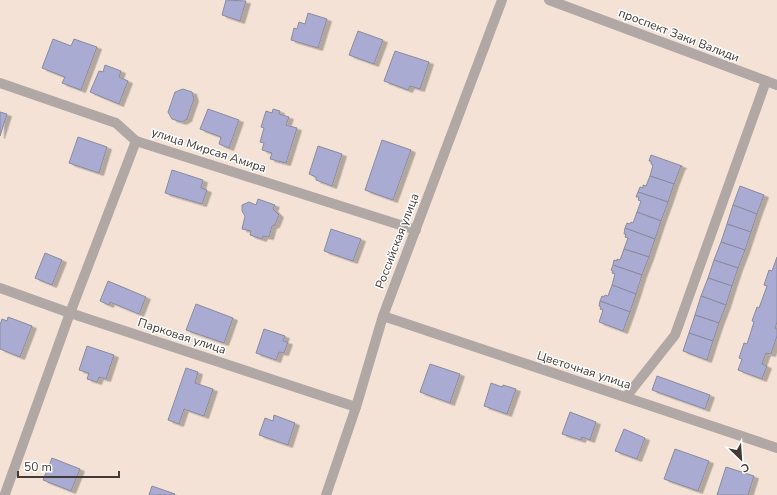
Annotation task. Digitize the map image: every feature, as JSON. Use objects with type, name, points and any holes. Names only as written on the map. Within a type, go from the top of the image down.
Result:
[{"type":"street","name":"Российская улица","points":[[326,495],[356,407],[383,316],[502,0]]},
{"type":"street","name":"проспект Заки Валиди","points":[[549,0],[777,85]]},
{"type":"street","points":[[626,397],[675,335],[766,81]]},
{"type":"street","name":"улица Мирсая Амира","points":[[0,84],[116,123],[136,140],[416,230]]},
{"type":"street","points":[[4,494],[70,313],[136,140]]},
{"type":"street","name":"Парковая улица","points":[[0,288],[70,313],[356,407]]},
{"type":"street","name":"Цветочная улица","points":[[383,316],[777,448]]},
{"type":"building","points":[[226,0],[246,1],[240,21],[222,15]]},
{"type":"building","points":[[308,13],[327,19],[318,48],[291,40],[294,28],[297,29],[299,22],[305,24]]},
{"type":"building","points":[[358,31],[383,40],[374,64],[349,55]]},
{"type":"building","points":[[53,39],[71,46],[74,39],[97,47],[81,90],[62,83],[65,77],[42,68]]},
{"type":"building","points":[[395,51],[429,62],[420,89],[410,86],[408,90],[384,81]]},
{"type":"building","points":[[105,65],[121,71],[119,77],[128,81],[119,104],[90,92],[99,71],[103,72]]},
{"type":"building","points":[[183,89],[192,92],[194,99],[187,119],[182,122],[172,119],[168,112],[175,92]]},
{"type":"building","points":[[208,109],[239,120],[229,148],[219,144],[221,137],[200,129]]},
{"type":"building","points":[[273,109],[280,111],[279,114],[289,117],[286,125],[297,128],[286,163],[270,159],[272,153],[262,150],[264,143],[260,142],[264,128],[261,127],[266,111],[272,113]]},
{"type":"building","points":[[0,112],[7,114],[0,136]]},
{"type":"building","points":[[78,137],[107,147],[99,173],[69,163]]},
{"type":"building","points":[[382,140],[411,150],[393,200],[365,190]]},
{"type":"building","points":[[318,146],[342,154],[332,186],[316,180],[316,177],[309,174]]},
{"type":"building","points":[[651,155],[682,166],[674,184],[650,176],[653,165],[651,164],[651,161],[649,161]]},
{"type":"building","points":[[172,170],[203,180],[201,188],[207,190],[202,204],[165,193]]},
{"type":"building","points":[[650,176],[674,184],[668,202],[638,192],[640,187],[643,188],[643,185],[646,186]]},
{"type":"building","points":[[740,186],[764,195],[757,214],[733,205]]},
{"type":"building","points":[[638,192],[668,202],[661,221],[637,212],[641,201],[638,200],[639,197],[636,197]]},
{"type":"building","points":[[258,199],[275,205],[273,209],[279,215],[275,225],[272,226],[269,237],[263,236],[262,239],[250,235],[251,231],[242,229],[245,216],[242,211],[242,205],[249,202],[256,205]]},
{"type":"building","points":[[733,205],[757,214],[751,232],[727,224]]},
{"type":"building","points":[[637,212],[661,221],[655,239],[625,228],[627,223],[633,223]]},
{"type":"building","points":[[727,224],[751,232],[745,250],[721,242]]},
{"type":"building","points":[[625,228],[655,239],[649,257],[624,249],[628,238],[625,237],[626,234],[624,234]]},
{"type":"building","points":[[331,229],[361,239],[353,261],[324,251]]},
{"type":"building","points":[[721,242],[745,250],[738,268],[714,260]]},
{"type":"building","points":[[624,249],[649,257],[642,275],[613,265],[614,260],[620,260]]},
{"type":"building","points":[[45,253],[62,260],[52,285],[35,278]]},
{"type":"building","points":[[777,257],[777,322],[775,328],[777,329],[777,336],[771,354],[766,353],[762,364],[767,366],[762,379],[738,370],[742,359],[739,358],[744,343],[747,344],[754,322],[752,321],[757,307],[759,308],[767,286],[764,285],[769,270],[772,271]]},
{"type":"building","points":[[714,260],[738,268],[732,286],[708,278]]},
{"type":"building","points":[[613,265],[642,275],[636,294],[612,285],[615,274],[612,273],[613,271],[611,270]]},
{"type":"building","points":[[708,278],[732,286],[726,305],[701,296]]},
{"type":"building","points":[[108,281],[146,297],[139,314],[110,302],[109,305],[100,301]]},
{"type":"building","points":[[612,285],[636,294],[630,312],[600,301],[602,296],[608,296]]},
{"type":"building","points":[[701,296],[726,305],[719,323],[695,315]]},
{"type":"building","points":[[600,301],[630,312],[623,331],[599,322],[603,310],[600,309],[601,307],[599,306]]},
{"type":"building","points":[[196,304],[233,318],[224,343],[186,330]]},
{"type":"building","points":[[695,315],[719,323],[713,341],[689,333]]},
{"type":"building","points":[[8,317],[32,326],[20,357],[0,349],[0,325],[2,319],[7,321]]},
{"type":"building","points":[[264,329],[285,336],[283,341],[288,342],[284,353],[279,352],[276,360],[256,353]]},
{"type":"building","points":[[689,333],[713,341],[707,360],[683,351]]},
{"type":"building","points":[[87,346],[114,355],[106,379],[99,377],[97,382],[87,379],[89,373],[79,370]]},
{"type":"building","points":[[430,364],[460,374],[450,403],[420,392]]},
{"type":"building","points":[[186,368],[198,372],[195,383],[213,389],[204,416],[184,409],[179,424],[168,420]]},
{"type":"building","points":[[657,376],[710,395],[705,409],[652,390]]},
{"type":"building","points":[[491,383],[502,387],[503,385],[516,389],[507,414],[484,406]]},
{"type":"building","points":[[570,412],[596,422],[590,440],[582,437],[581,440],[562,434]]},
{"type":"building","points":[[274,415],[295,423],[288,445],[259,435],[265,418],[273,421]]},
{"type":"building","points":[[624,429],[645,438],[637,459],[615,451]]},
{"type":"building","points":[[675,449],[709,461],[698,491],[664,479]]},
{"type":"building","points":[[52,458],[80,469],[71,491],[43,480]]},
{"type":"building","points":[[726,467],[754,476],[748,495],[717,495]]},
{"type":"building","points":[[152,486],[175,494],[149,495]]}]
